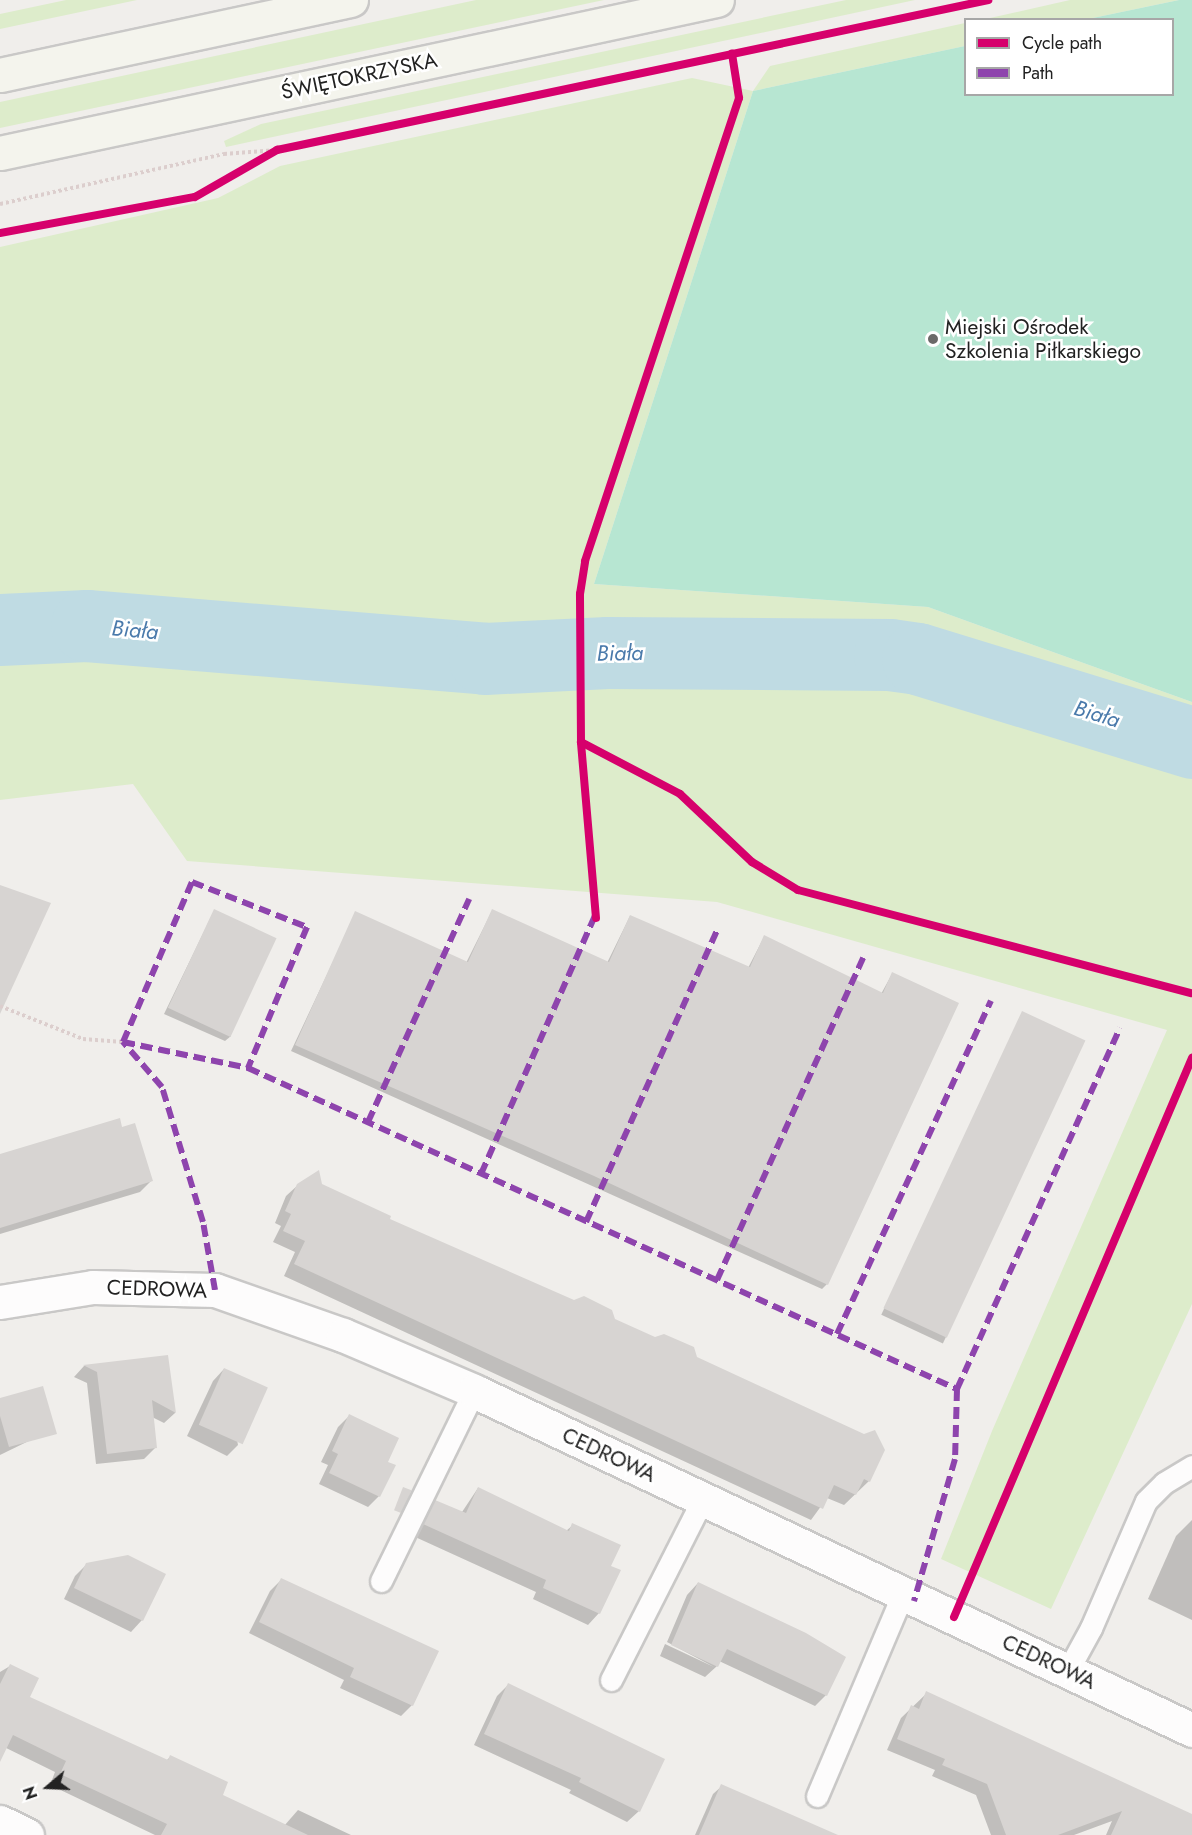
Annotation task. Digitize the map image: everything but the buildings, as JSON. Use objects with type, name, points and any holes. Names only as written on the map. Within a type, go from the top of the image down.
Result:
[{"type":"main road","points":[[0,75],[351,0]]},
{"type":"main road","name":"ŚWIĘTOKRZYSKA","points":[[0,153],[717,0]]},
{"type":"street","name":"CEDROWA","points":[[0,1302],[93,1287],[214,1290],[344,1335],[474,1391],[902,1596],[1068,1670],[1192,1730]]},
{"type":"street","points":[[0,1822],[27,1835]]},
{"type":"lane","points":[[381,1581],[474,1391]]},
{"type":"lane","points":[[1068,1670],[1091,1628],[1146,1501],[1164,1483],[1192,1466]]},
{"type":"lane","points":[[611,1680],[702,1499]]},
{"type":"lane","points":[[817,1796],[902,1596]]},
{"type":"path","points":[[260,161],[277,150]]},
{"type":"path","points":[[0,204],[224,154],[277,150]]},
{"type":"path","points":[[0,1006],[83,1039],[123,1042]]},
{"type":"green space","points":[[66,0],[137,0],[0,29],[0,14]]},
{"type":"green space","points":[[476,0],[604,0],[0,128],[0,102]]},
{"type":"green space","points":[[846,0],[915,0],[226,147],[224,141],[261,124]]},
{"type":"green space","points":[[1070,0],[1179,0],[1093,18],[990,18]]},
{"type":"green space","name":"Miejski Ośrodek Szkolenia Piłkarskiego","points":[[1179,0],[1192,0],[1192,702],[928,607],[594,584],[753,91],[964,46],[964,96],[1174,96],[1174,18],[1093,18]]},
{"type":"green space","points":[[964,23],[964,46],[753,91],[770,66]]},
{"type":"green space","points":[[692,78],[753,91],[594,584],[928,607],[1192,702],[1192,1304],[1051,1609],[941,1559],[992,1431],[1167,1030],[717,902],[187,861],[133,784],[0,800],[0,247],[218,198],[280,166]]},
{"type":"waterway","name":"Biała","points":[[0,630],[87,626],[485,659],[608,653],[890,655],[918,659],[1192,743]]},
{"type":"marked path","points":[[215,1290],[203,1222],[162,1087],[123,1042],[192,882],[307,927],[248,1068],[957,1389],[955,1459],[914,1601]]},
{"type":"marked path","points":[[368,1122],[469,899]]},
{"type":"marked path","points":[[481,1174],[596,913]]},
{"type":"marked path","points":[[586,1222],[717,931]]},
{"type":"marked path","points":[[717,1280],[863,958]]},
{"type":"marked path","points":[[837,1334],[991,1001]]},
{"type":"marked path","points":[[957,1389],[1120,1028]]},
{"type":"marked path","points":[[123,1042],[248,1068]]},
{"type":"cycle path","points":[[0,233],[195,197],[277,150],[988,0]]},
{"type":"cycle path","points":[[596,918],[581,742],[580,594],[585,561],[739,98],[732,54]]},
{"type":"cycle path","points":[[581,742],[680,794],[752,862],[798,890],[1192,993]]},
{"type":"cycle path","points":[[954,1617],[1192,1058]]},
{"type":"place","name":"Miejski Ośrodek Szkolenia Piłkarskiego","points":[[933,339]]}]
